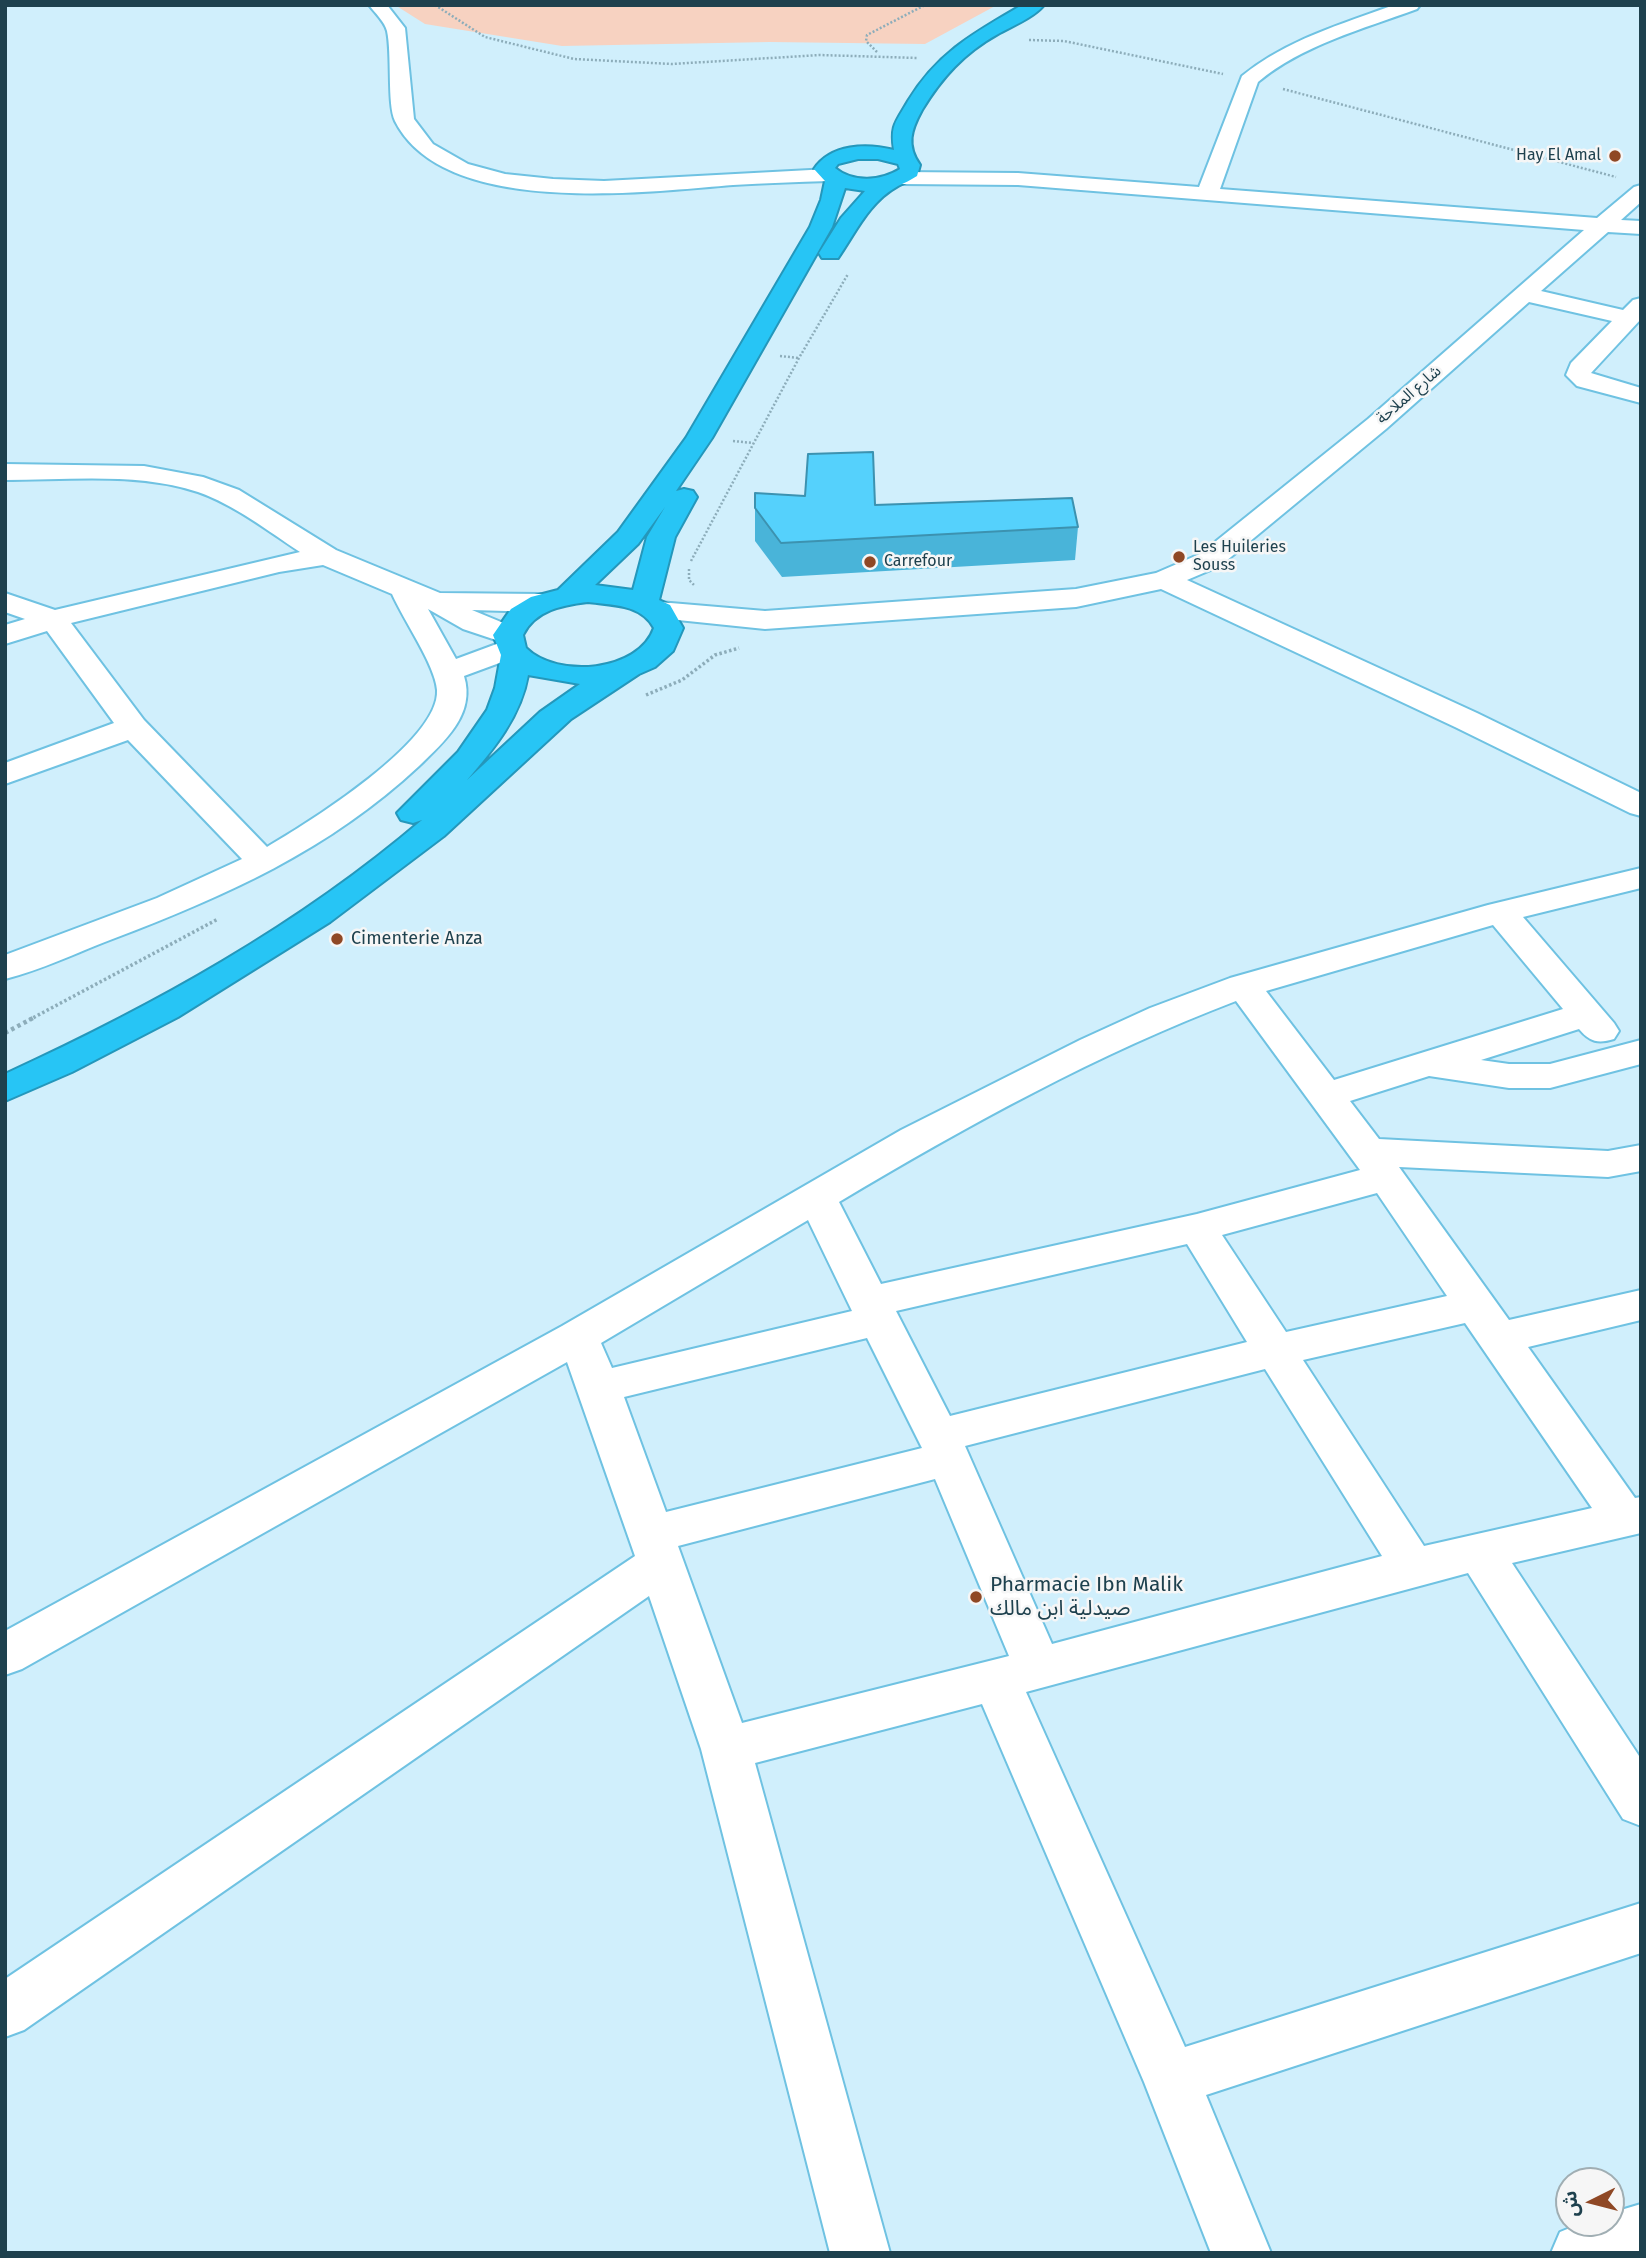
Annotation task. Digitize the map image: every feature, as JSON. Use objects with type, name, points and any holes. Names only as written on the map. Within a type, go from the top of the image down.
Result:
[{"type":"highway","points":[[568,596],[640,524],[699,438],[821,227],[830,207],[834,168],[878,129],[933,59],[961,36],[1013,5]]},
{"type":"highway","points":[[902,171],[901,137],[905,123],[930,81],[948,61],[976,39],[1035,5]]},
{"type":"highway","points":[[834,168],[878,153],[902,171]]},
{"type":"highway","points":[[834,168],[862,184],[902,171]]},
{"type":"highway","points":[[651,607],[661,537],[681,502],[850,220],[864,203],[902,171]]},
{"type":"highway","points":[[5,1064],[203,960],[293,905],[372,848],[446,782],[490,730],[509,693],[512,646],[518,618],[540,604],[568,596],[608,594],[651,607],[667,621],[670,631],[667,642],[645,662],[634,683],[551,719],[447,817],[362,884],[296,930],[162,1010],[5,1089]]},
{"type":"highway","points":[[512,646],[526,663],[555,673],[634,683]]},
{"type":"street","points":[[379,5],[396,28],[404,119],[424,147],[453,164],[492,177],[576,188],[776,176],[834,168]]},
{"type":"street","points":[[1207,194],[1249,80],[1273,61],[1411,5]]},
{"type":"street","points":[[902,171],[1641,228]]},
{"type":"street","name":"شارع الملاحة","points":[[765,620],[1076,598],[1164,580],[1210,560],[1377,424],[1605,225],[1634,185]]},
{"type":"street","points":[[1523,294],[1634,312]]},
{"type":"street","points":[[1634,312],[1580,368],[1578,375],[1586,382],[1641,396]]},
{"type":"street","points":[[5,472],[121,472],[166,477],[203,485],[230,496],[326,556],[436,601],[455,615],[512,646]]},
{"type":"street","points":[[5,635],[53,619],[279,564],[326,556]]},
{"type":"street","points":[[1164,580],[1466,720],[1641,806]]},
{"type":"street","points":[[5,968],[169,904],[264,863],[345,815],[398,770],[446,720],[452,691],[405,590]]},
{"type":"street","points":[[436,601],[540,604]]},
{"type":"street","points":[[5,602],[53,619],[134,727],[264,863]]},
{"type":"street","points":[[651,607],[765,620]]},
{"type":"street","points":[[667,642],[765,620]]},
{"type":"street","points":[[445,673],[512,646]]},
{"type":"street","points":[[5,774],[134,727]]},
{"type":"street","points":[[5,1655],[577,1337],[915,1139],[1025,1082],[1163,1016],[1243,986],[1500,912],[1641,878]]},
{"type":"street","points":[[1500,912],[1587,1014],[1632,1054]]},
{"type":"street","points":[[726,1749],[1413,1567],[1633,1517],[1487,1322],[1243,986]]},
{"type":"street","points":[[1325,1096],[1587,1014]]},
{"type":"street","points":[[1427,1064],[1529,1077],[1570,1073],[1632,1054]]},
{"type":"street","points":[[599,1387],[874,1311],[1198,1228],[1375,1165],[1608,1164],[1641,1158]]},
{"type":"street","points":[[816,1196],[944,1447],[1017,1674],[1171,2079],[1241,2253]]},
{"type":"street","points":[[1198,1228],[1413,1567]]},
{"type":"street","points":[[5,2011],[655,1549],[944,1447],[1277,1350],[1641,1305]]},
{"type":"street","points":[[577,1337],[599,1387],[726,1749],[860,2253]]},
{"type":"street","points":[[1479,1551],[1641,1803]]},
{"type":"street","points":[[1171,2079],[1641,1928]]},
{"type":"street","points":[[1581,2253],[1641,2233]]},
{"type":"path","points":[[435,5],[487,39],[546,55],[592,62],[684,65],[815,54],[877,53],[933,59]]},
{"type":"path","points":[[877,53],[866,41],[867,35],[925,5]]},
{"type":"path","points":[[976,39],[1063,41],[1249,80],[1634,185]]},
{"type":"path","points":[[695,587],[689,580],[689,565],[799,358],[850,269]]},
{"type":"path","points":[[634,683],[687,677],[707,658],[723,649],[747,647]]},
{"type":"shaded area","points":[[395,5],[997,5],[925,44],[770,42],[562,46],[425,24]]},
{"type":"building","points":[[873,452],[875,505],[1072,498],[1078,527],[781,543],[755,508],[755,493],[805,496],[808,454]]},
{"type":"place","name":"Hay El Amal","points":[[1615,156]]},
{"type":"place","name":"Les Huileries Souss","points":[[1179,557]]},
{"type":"place","name":"Carrefour","points":[[870,562]]},
{"type":"place","name":"Cimenterie Anza","points":[[337,939]]},
{"type":"place","name":"Pharmacie Ibn Malik صيدلية ابن مالك","points":[[976,1597]]}]
